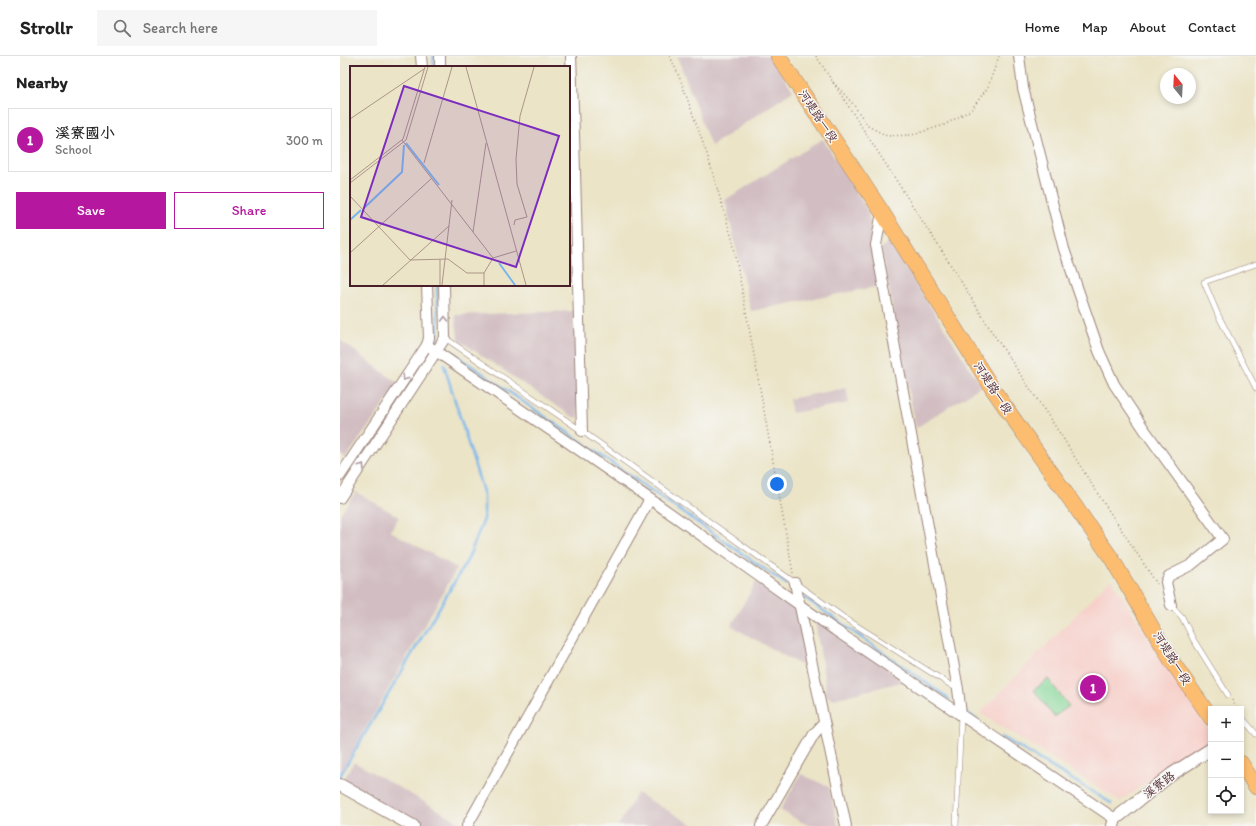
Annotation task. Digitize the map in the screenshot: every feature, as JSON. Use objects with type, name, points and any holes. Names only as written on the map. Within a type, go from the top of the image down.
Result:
[{"type":"main road","name":"河堤路一段","points":[[778,56],[882,212],[994,391],[1112,559],[1171,660],[1208,714]]},
{"type":"main road","points":[[1244,768],[1256,787]]},
{"type":"street","points":[[571,56],[582,431]]},
{"type":"street","points":[[1019,56],[1023,88],[1064,249],[1100,351],[1114,384],[1144,429],[1223,539],[1191,565],[1169,576],[1166,582],[1171,606]]},
{"type":"street","points":[[882,212],[876,245],[958,690],[961,714]]},
{"type":"street","points":[[340,476],[427,346],[429,338],[428,286]]},
{"type":"street","points":[[340,498],[445,338],[444,286]]},
{"type":"street","points":[[427,346],[650,499],[799,603],[835,630],[961,714],[1114,823]]},
{"type":"street","points":[[467,826],[650,499]]},
{"type":"street","points":[[795,583],[846,826]]},
{"type":"street","points":[[761,826],[814,734],[824,723]]},
{"type":"street","name":"溪寮路","points":[[1114,823],[1172,774],[1208,751]]},
{"type":"street","points":[[340,786],[413,826]]},
{"type":"lane","points":[[1256,264],[1204,282],[1218,315],[1256,388]]},
{"type":"lane","points":[[445,338],[582,431],[843,617],[958,690]]},
{"type":"lane","points":[[1171,606],[1182,617],[1193,639],[1228,695]]},
{"type":"lane","points":[[956,826],[961,714]]},
{"type":"lane","points":[[1244,720],[1256,734]]},
{"type":"path","points":[[670,56],[681,81],[708,157],[733,242],[795,583]]},
{"type":"path","points":[[816,56],[954,270],[992,332],[1061,435],[1159,587]]},
{"type":"path","points":[[829,77],[853,104],[868,126],[887,136],[912,135],[944,125],[972,110],[988,87],[998,56]]},
{"type":"path","points":[[1228,695],[1235,706]]},
{"type":"shaded area","points":[[677,56],[770,56],[793,91],[711,146]]},
{"type":"shaded area","points":[[823,139],[868,211],[880,286],[751,311],[725,200]]},
{"type":"shaded area","points":[[889,241],[981,386],[916,428],[881,248]]},
{"type":"shaded area","points":[[570,242],[572,242],[573,280],[570,281]]},
{"type":"shaded area","points":[[574,311],[579,418],[573,417],[460,341],[458,337],[455,315]]},
{"type":"shaded area","points":[[340,340],[399,384],[345,459],[340,454]]},
{"type":"shaded area","points":[[846,388],[849,403],[792,413],[789,399]]},
{"type":"shaded area","points":[[356,492],[399,517],[390,531],[457,568],[340,774],[340,514]]},
{"type":"shaded area","points":[[1111,579],[1208,729],[1208,741],[1120,801],[980,713]]},
{"type":"shaded area","points":[[756,582],[797,607],[808,669],[731,626]]},
{"type":"shaded area","points":[[815,619],[905,681],[834,699],[827,696]]},
{"type":"shaded area","points":[[354,762],[463,824],[462,826],[420,826],[342,782]]},
{"type":"shaded area","points":[[801,774],[829,787],[838,826],[809,826],[780,810]]},
{"type":"shaded area","points":[[637,793],[695,826],[618,826]]},
{"type":"green space","points":[[1048,679],[1069,706],[1054,717],[1034,690]]},
{"type":"waterway","points":[[433,56],[434,66]]},
{"type":"waterway","points":[[437,286],[438,342]]},
{"type":"waterway","points":[[453,353],[786,584]]},
{"type":"waterway","points":[[340,776],[468,559],[484,519],[484,495],[444,365]]},
{"type":"waterway","points":[[804,597],[949,699]]},
{"type":"waterway","points":[[964,710],[979,722]]},
{"type":"waterway","points":[[1002,737],[1111,803]]},
{"type":"place","name":"溪寮國小","points":[[1093,688]]}]
